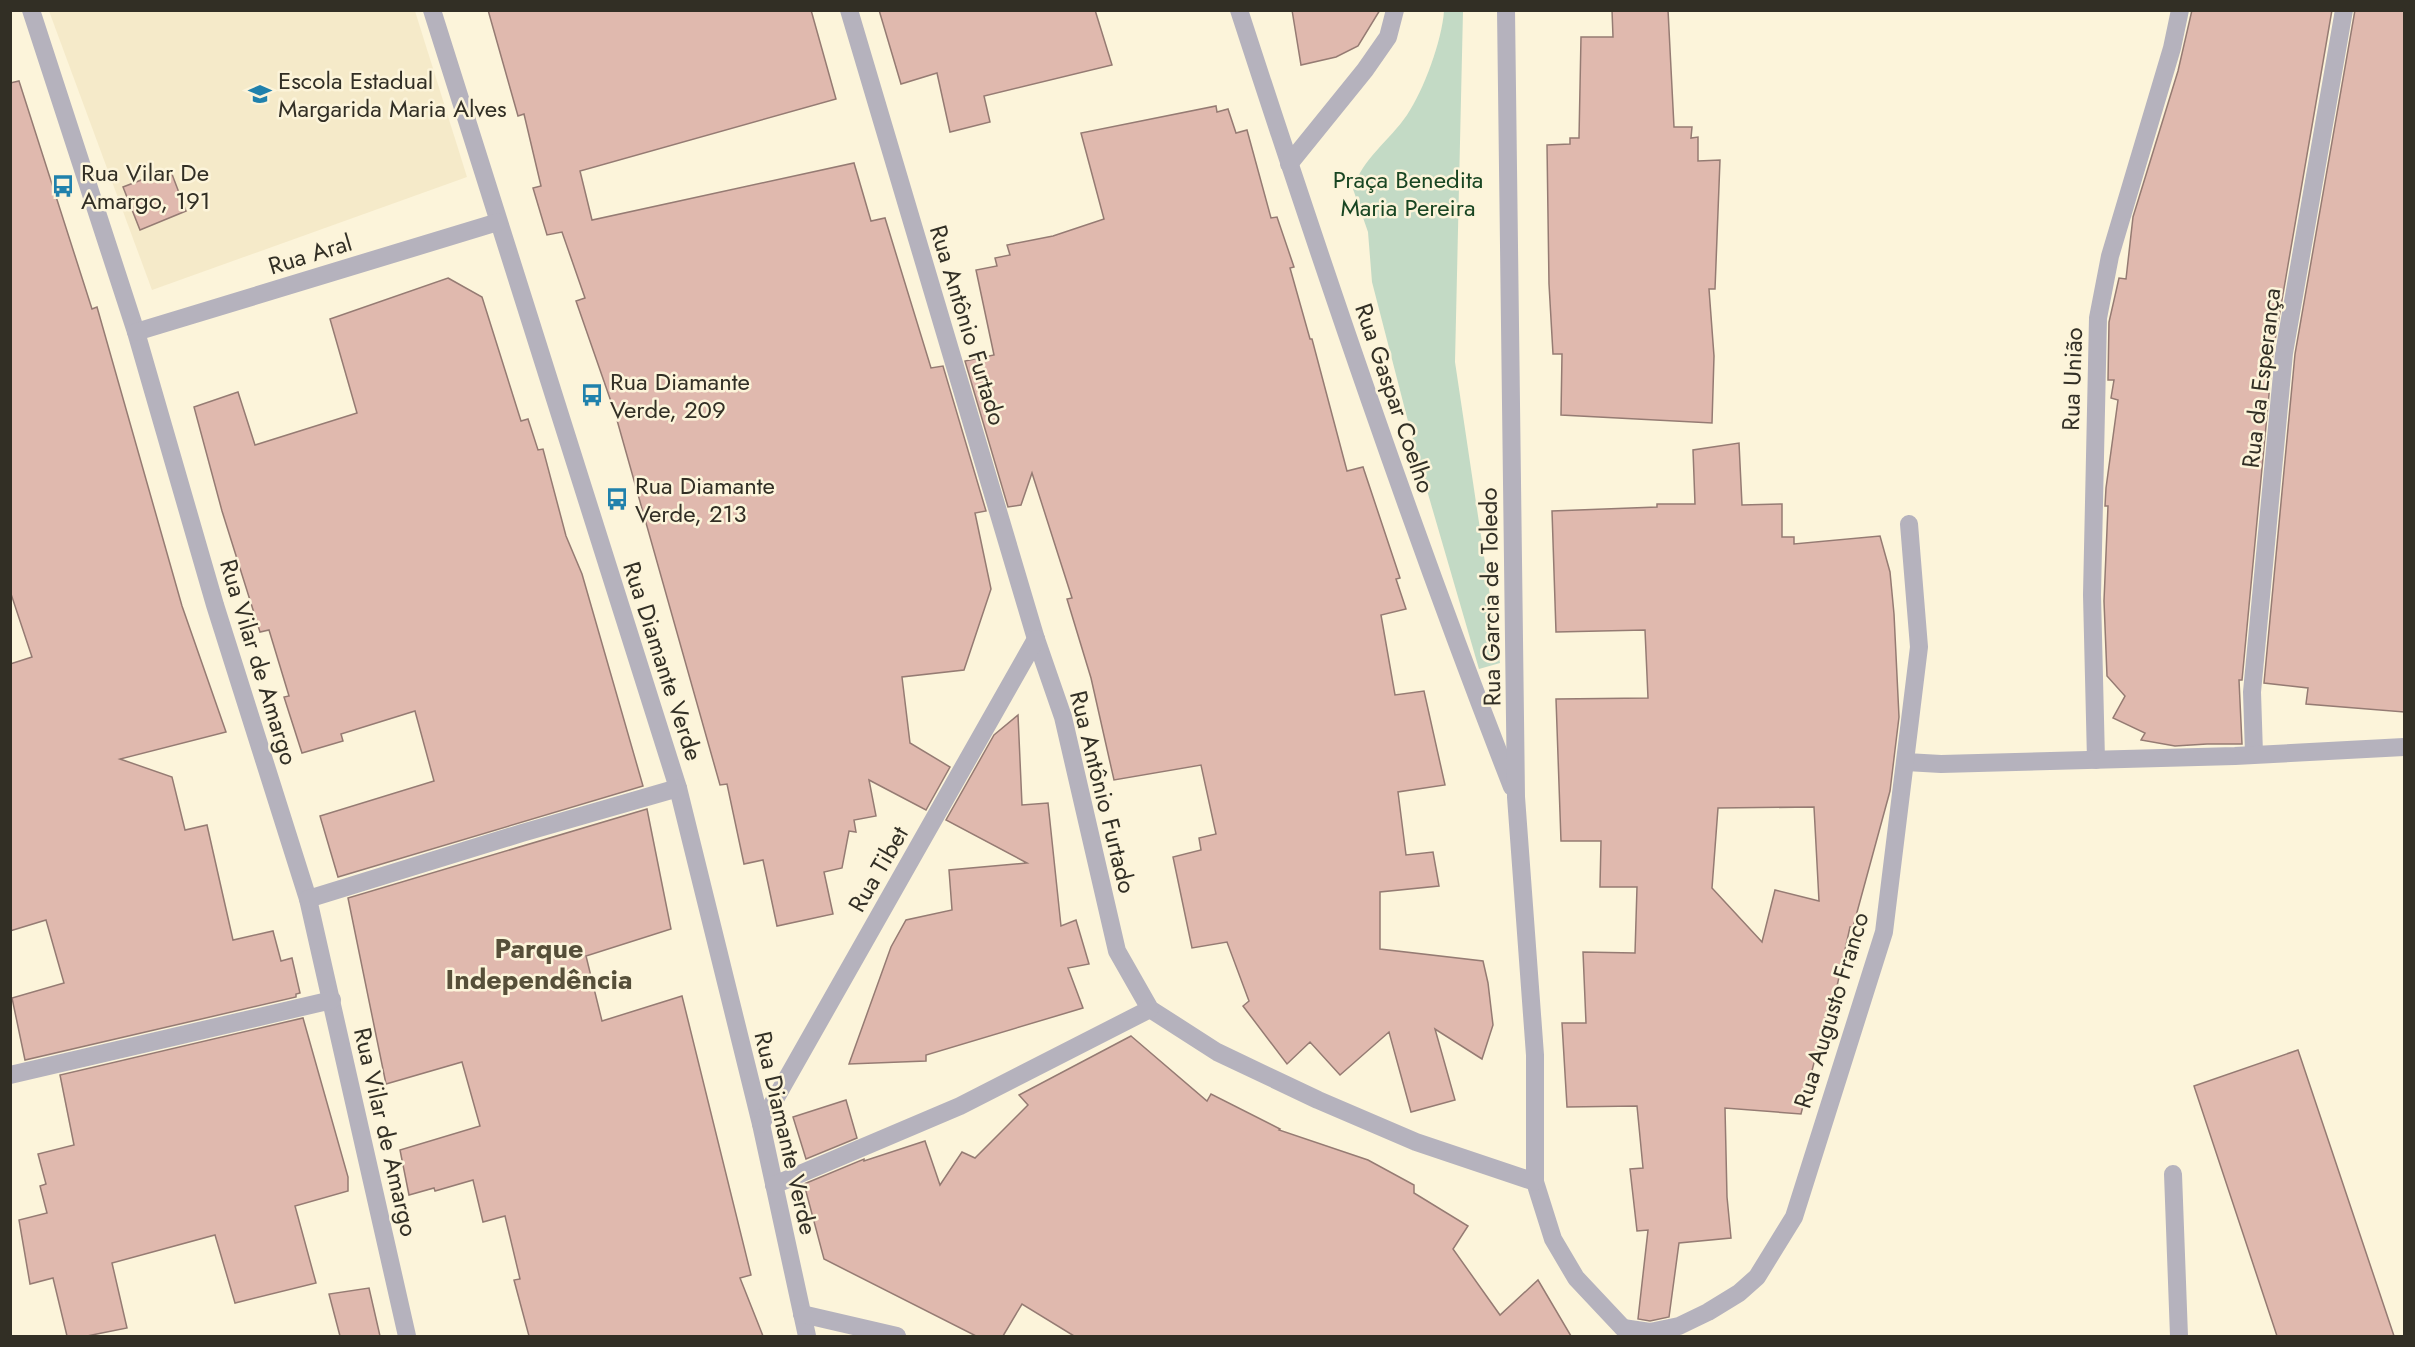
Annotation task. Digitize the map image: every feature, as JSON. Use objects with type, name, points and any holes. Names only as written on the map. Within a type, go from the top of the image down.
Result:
[{"type":"street","name":"Rua Vilar de Amargo","points":[[31,10],[136,332],[215,605],[308,899],[407,1336]]},
{"type":"street","name":"Rua Diamante Verde","points":[[432,10],[678,788],[761,1124],[807,1336]]},
{"type":"street","name":"Rua Antônio Furtado","points":[[849,10],[1036,639],[1063,717],[1117,951],[1150,1009],[1217,1052],[1317,1100],[1416,1142],[1535,1182]]},
{"type":"street","name":"Rua Gaspar Coelho","points":[[1239,10],[1289,164],[1451,631],[1516,797]]},
{"type":"street","points":[[1289,164],[1388,37],[1395,10]]},
{"type":"street","name":"Rua Garcia de Toledo","points":[[1506,10],[1516,797],[1535,1056],[1535,1182]]},
{"type":"street","name":"Rua União","points":[[2096,760],[2092,595],[2098,318],[2110,256],[2172,48],[2180,10]]},
{"type":"street","name":"Rua da Esperança","points":[[2254,754],[2252,692],[2284,353],[2344,10]]},
{"type":"street","name":"Rua Aral","points":[[136,332],[498,222]]},
{"type":"street","name":"Rua Augusto Franco","points":[[1621,1332],[1650,1332],[1679,1326],[1739,1293],[1757,1277],[1794,1217],[1884,932],[1919,647],[1909,524]]},
{"type":"street","name":"Rua Tibet","points":[[761,1124],[1036,639]]},
{"type":"street","points":[[1906,762],[1941,764],[2096,760],[2404,747]]},
{"type":"street","points":[[308,899],[678,788]]},
{"type":"street","points":[[10,1075],[332,1000]]},
{"type":"street","points":[[774,1185],[960,1106],[1150,1009]]},
{"type":"street","points":[[2173,1174],[2179,1336]]},
{"type":"street","points":[[1535,1182],[1553,1239],[1576,1278],[1621,1332]]},
{"type":"street","points":[[802,1314],[897,1336]]},
{"type":"shaded area","name":"Escola Estadual Margarida Maria Alves","points":[[49,11],[415,11],[467,177],[152,290]]},
{"type":"green space","name":"Praça Benedita Maria Pereira","points":[[1444,11],[1463,11],[1455,362],[1500,663],[1479,669],[1417,456],[1372,282],[1368,232],[1353,189],[1363,168],[1407,115],[1420,92],[1436,50]]},
{"type":"building","points":[[488,10],[811,10],[836,99],[580,171],[592,220],[854,163],[871,221],[885,218],[931,368],[943,366],[986,511],[975,513],[991,589],[964,670],[902,677],[910,743],[950,767],[926,810],[869,780],[876,816],[854,820],[856,832],[849,831],[842,868],[824,872],[833,914],[777,926],[763,860],[744,864],[727,784],[720,785],[615,413],[576,301],[585,298],[562,232],[547,235],[533,188],[541,186],[524,114],[518,116]]},
{"type":"building","points":[[879,10],[1095,10],[1112,65],[984,96],[990,122],[950,132],[937,73],[901,84]]},
{"type":"building","points":[[1292,10],[1380,10],[1358,46],[1336,57],[1301,65]]},
{"type":"building","points":[[1612,10],[1668,10],[1674,127],[1692,127],[1691,138],[1698,137],[1698,161],[1720,160],[1715,289],[1709,289],[1714,356],[1712,423],[1561,415],[1562,354],[1553,354],[1549,284],[1547,145],[1570,144],[1570,138],[1579,138],[1581,37],[1613,37]]},
{"type":"building","points":[[2192,10],[2332,10],[2273,352],[2242,680],[2239,680],[2242,744],[2175,746],[2141,740],[2145,733],[2113,718],[2125,696],[2107,676],[2104,601],[2108,506],[2105,506],[2118,400],[2111,398],[2114,380],[2108,380],[2109,322],[2119,278],[2126,279],[2133,217],[2178,71]]},
{"type":"building","points":[[2355,10],[2404,10],[2404,712],[2306,704],[2308,688],[2264,683],[2295,354]]},
{"type":"building","points":[[19,81],[92,309],[97,307],[182,606],[226,732],[120,759],[172,777],[185,830],[207,825],[233,940],[273,931],[281,961],[292,958],[300,993],[296,994],[296,997],[25,1060],[12,998],[64,983],[46,920],[10,931],[10,664],[32,657],[10,591],[10,83]]},
{"type":"building","points":[[1216,106],[1217,112],[1228,109],[1236,133],[1247,130],[1271,218],[1277,217],[1294,267],[1290,268],[1310,339],[1312,339],[1347,471],[1363,467],[1400,578],[1396,579],[1406,609],[1381,615],[1395,695],[1424,691],[1445,785],[1398,792],[1406,855],[1433,852],[1439,886],[1380,892],[1380,949],[1483,961],[1488,983],[1493,1025],[1482,1059],[1435,1029],[1455,1100],[1411,1112],[1389,1032],[1340,1075],[1310,1042],[1287,1064],[1243,1006],[1249,1001],[1227,942],[1192,948],[1173,857],[1201,850],[1199,838],[1216,834],[1201,765],[1114,780],[1091,678],[1067,599],[1072,598],[1032,473],[1021,505],[1008,507],[965,361],[994,355],[976,270],[997,266],[995,258],[1010,255],[1007,245],[1053,236],[1104,219],[1081,133]]},
{"type":"building","points":[[170,169],[186,211],[140,230],[123,187]]},
{"type":"building","points":[[448,278],[482,297],[521,421],[528,419],[538,450],[543,449],[566,536],[582,574],[643,786],[338,877],[320,816],[434,781],[415,711],[341,734],[343,741],[302,753],[284,697],[289,696],[269,630],[260,632],[222,511],[194,407],[238,392],[255,445],[357,413],[330,319]]},
{"type":"building","points":[[1739,443],[1742,505],[1782,504],[1782,537],[1794,537],[1794,544],[1880,536],[1890,572],[1899,717],[1890,791],[1853,927],[1850,927],[1834,1000],[1830,1000],[1801,1114],[1725,1108],[1727,1197],[1731,1238],[1679,1243],[1669,1317],[1650,1321],[1638,1319],[1648,1230],[1637,1231],[1630,1169],[1643,1168],[1637,1106],[1567,1107],[1562,1023],[1586,1023],[1583,952],[1635,953],[1637,887],[1600,887],[1601,841],[1561,841],[1556,699],[1648,698],[1645,630],[1556,632],[1552,511],[1657,507],[1657,504],[1695,504],[1693,450]],"holes":[[[1814,807],[1819,901],[1775,890],[1762,942],[1712,888],[1718,808]]]},
{"type":"building","points":[[1018,715],[1022,805],[1048,803],[1061,926],[1076,920],[1089,964],[1068,968],[1083,1008],[926,1055],[926,1061],[849,1064],[891,947],[906,920],[952,910],[949,870],[1027,863],[946,820],[994,735]]},
{"type":"building","points":[[647,809],[671,929],[586,956],[602,1021],[682,996],[751,1275],[740,1278],[763,1336],[529,1336],[514,1280],[520,1279],[505,1216],[483,1222],[473,1180],[435,1191],[434,1188],[409,1195],[400,1150],[480,1126],[462,1062],[386,1084],[348,898]]},
{"type":"building","points":[[303,1018],[348,1177],[348,1191],[295,1206],[316,1283],[235,1303],[215,1235],[112,1263],[127,1328],[87,1336],[67,1336],[53,1278],[30,1284],[19,1220],[47,1213],[40,1186],[46,1184],[38,1154],[74,1145],[60,1075]]},
{"type":"building","points":[[1131,1036],[1207,1101],[1211,1094],[1279,1130],[1368,1160],[1414,1185],[1414,1193],[1468,1226],[1453,1249],[1500,1315],[1538,1280],[1571,1336],[1074,1336],[1022,1304],[1003,1336],[976,1336],[824,1259],[804,1184],[864,1159],[864,1161],[925,1141],[940,1185],[962,1152],[975,1158],[1028,1105],[1019,1095]]},
{"type":"building","points":[[2298,1050],[2394,1336],[2277,1336],[2194,1086]]},
{"type":"building","points":[[846,1100],[857,1138],[806,1159],[793,1117]]},
{"type":"building","points":[[369,1288],[380,1336],[340,1336],[329,1294]]},
{"type":"place","name":"Escola Estadual Margarida Maria Alves","points":[[260,94]]},
{"type":"place","name":"Rua Vilar De Amargo, 191","points":[[63,186]]},
{"type":"place","name":"Rua Diamante Verde, 209","points":[[592,395]]},
{"type":"place","name":"Rua Diamante Verde, 213","points":[[617,499]]},
{"type":"district","name":"Parque Independência","points":[[539,964]]}]
